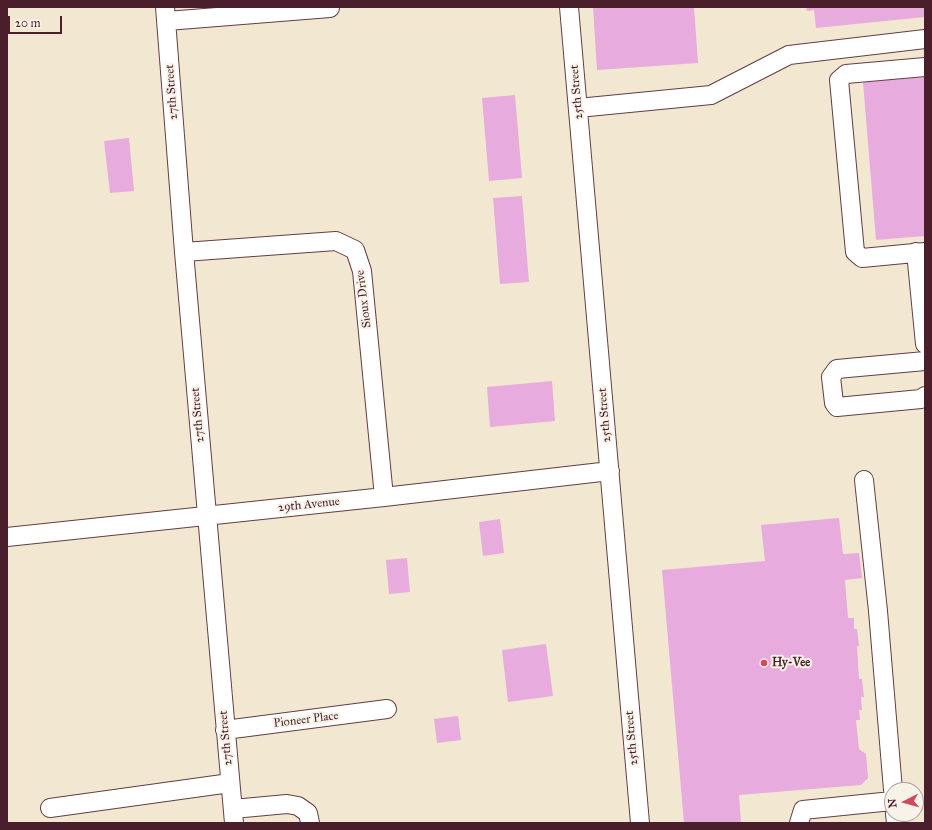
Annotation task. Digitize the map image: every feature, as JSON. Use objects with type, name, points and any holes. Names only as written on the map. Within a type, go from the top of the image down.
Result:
[{"type":"street","name":"25th Street","points":[[569,7],[640,823]]},
{"type":"street","points":[[166,14],[330,8]]},
{"type":"street","name":"27th Street","points":[[166,14],[184,252],[233,816]]},
{"type":"street","points":[[578,108],[711,95],[789,55],[925,39]]},
{"type":"street","points":[[925,67],[846,74],[839,80],[855,252],[862,258],[921,252],[925,344]]},
{"type":"street","name":"Sioux Drive","points":[[184,252],[336,241],[356,250],[362,271],[384,497]]},
{"type":"street","points":[[925,362],[837,369],[831,378],[834,403],[837,407],[921,399],[925,396]]},
{"type":"street","name":"29th Avenue","points":[[7,537],[384,497],[610,471]]},
{"type":"street","points":[[864,480],[878,611],[892,782]]},
{"type":"street","name":"Pioneer Place","points":[[226,730],[387,709]]},
{"type":"street","points":[[50,808],[230,783]]},
{"type":"street","points":[[799,823],[803,810],[884,802]]},
{"type":"street","points":[[233,816],[287,804],[298,806],[308,814],[310,823]]},
{"type":"building","points":[[593,7],[694,7],[698,63],[597,70]]},
{"type":"building","points":[[806,7],[925,7],[925,17],[816,28],[814,10],[807,11]]},
{"type":"building","points":[[925,77],[925,236],[876,240],[863,82]]},
{"type":"building","points":[[515,95],[522,178],[489,181],[482,98]]},
{"type":"building","points":[[129,138],[134,191],[110,193],[104,141]]},
{"type":"building","points":[[522,196],[529,282],[500,284],[493,198]]},
{"type":"building","points":[[552,381],[555,421],[490,427],[487,387]]},
{"type":"building","name":"Hy-Vee","points":[[839,518],[843,554],[859,553],[862,578],[845,580],[848,618],[854,618],[854,629],[857,629],[859,646],[857,646],[859,679],[862,679],[864,697],[861,697],[862,710],[859,710],[860,720],[856,720],[859,749],[866,754],[868,778],[861,785],[739,795],[741,823],[684,823],[662,570],[765,561],[761,525]]},
{"type":"building","points":[[500,519],[504,553],[483,556],[479,522]]},
{"type":"building","points":[[407,558],[410,592],[389,594],[386,560]]},
{"type":"building","points":[[546,644],[553,696],[508,702],[502,650]]},
{"type":"building","points":[[458,716],[461,740],[437,743],[434,719]]},
{"type":"place","name":"Hy-Vee","points":[[764,663]]}]
